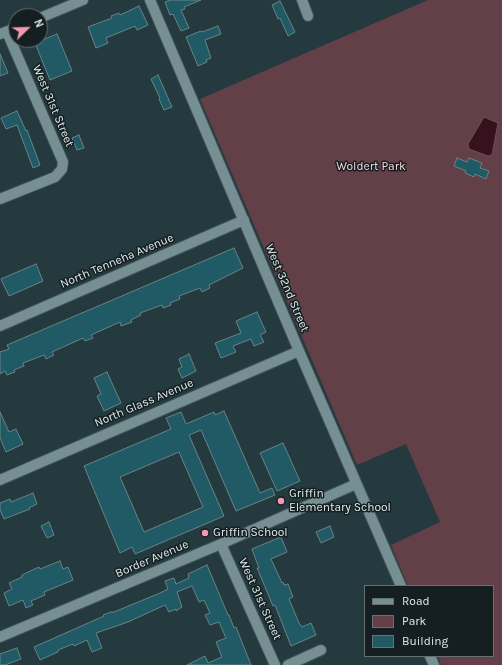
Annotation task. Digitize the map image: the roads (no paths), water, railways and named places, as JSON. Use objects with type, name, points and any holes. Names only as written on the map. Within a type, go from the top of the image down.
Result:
[{"type":"street","points":[[48,15],[83,0]]},
{"type":"street","name":"West 32nd Street","points":[[150,0],[401,585]]},
{"type":"street","points":[[302,0],[308,16]]},
{"type":"street","name":"West 31st Street","points":[[0,199],[55,177],[62,169],[63,162],[15,48]]},
{"type":"street","name":"North Tenneha Avenue","points":[[0,326],[244,220]]},
{"type":"street","name":"North Glass Avenue","points":[[0,480],[299,350]]},
{"type":"street","name":"Border Avenue","points":[[0,637],[221,544],[356,484]]},
{"type":"street","name":"West 31st Street","points":[[221,544],[275,665]]},
{"type":"street","points":[[288,665],[321,650]]},
{"type":"place","name":"Griffin Elementary School","points":[[281,501]]},
{"type":"place","name":"Griffin School","points":[[205,533]]},
{"type":"park label","name":"Woldert Park","points":[[371,167]]}]
